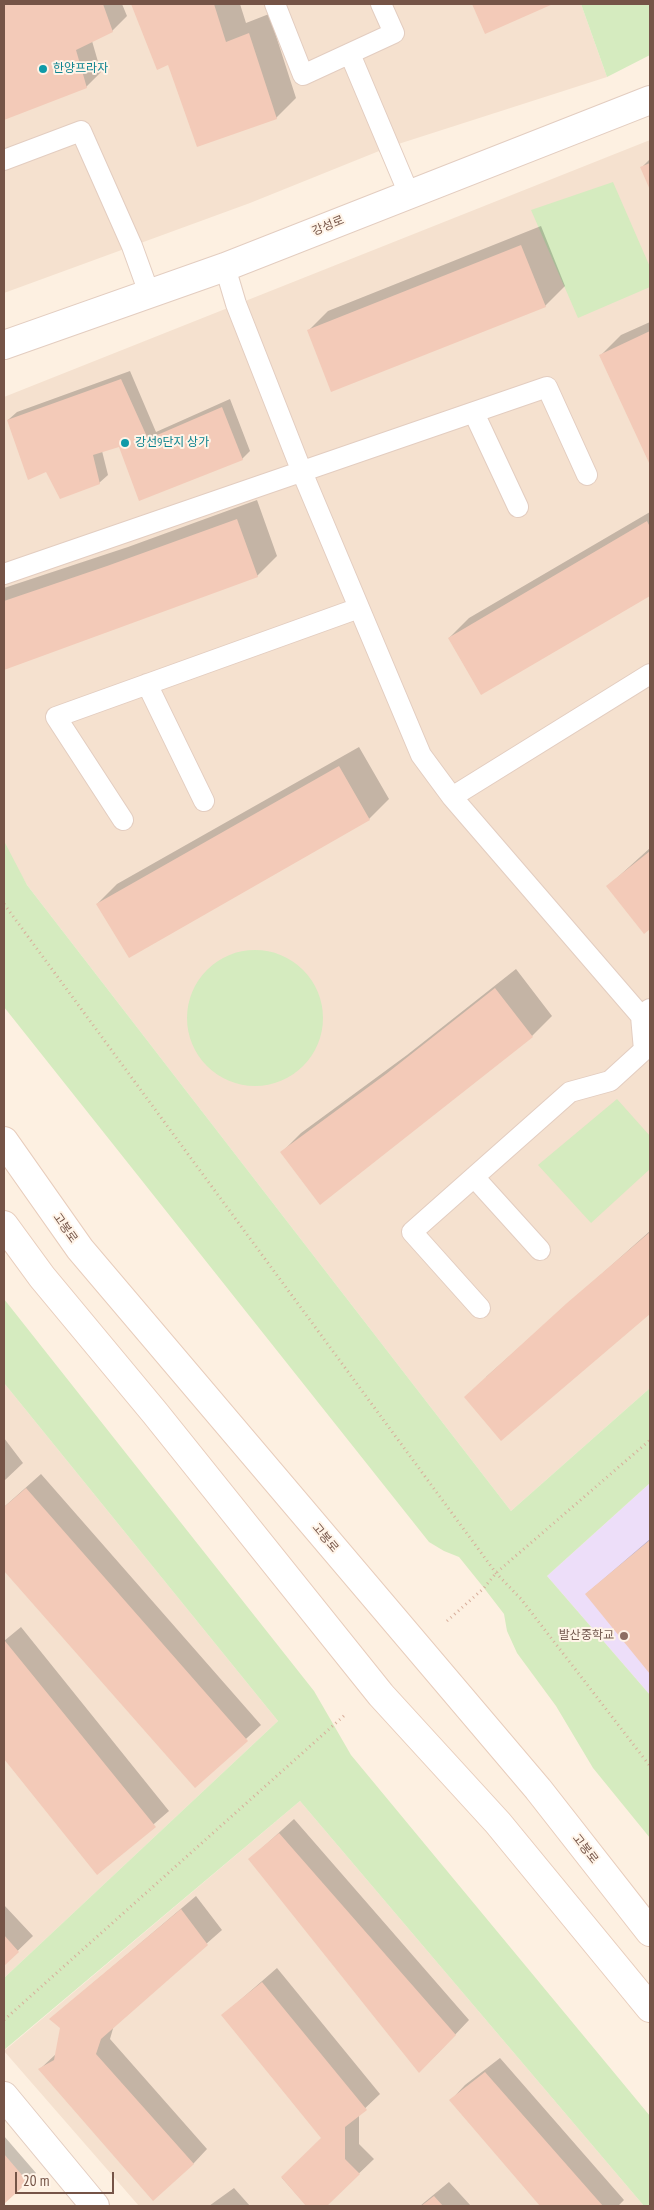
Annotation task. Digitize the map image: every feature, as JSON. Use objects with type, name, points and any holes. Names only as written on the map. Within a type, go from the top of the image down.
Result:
[{"type":"main road","name":"강성로","points":[[4,345],[225,267],[650,100]]},
{"type":"main road","name":"고봉로","points":[[4,1141],[80,1249],[538,1789],[650,1932]]},
{"type":"main road","points":[[4,1225],[42,1277],[155,1413],[381,1695],[498,1823],[650,2008]]},
{"type":"main road","points":[[4,2096],[94,2206]]},
{"type":"lane","points":[[274,4],[303,75],[394,33],[380,4]]},
{"type":"lane","points":[[350,54],[409,194]]},
{"type":"lane","points":[[4,160],[81,131],[132,246],[149,294]]},
{"type":"lane","points":[[225,267],[236,304],[302,472],[421,755],[452,797],[646,1012],[644,1050],[610,1081],[570,1092],[412,1232],[480,1308]]},
{"type":"lane","points":[[4,574],[548,387],[587,475]]},
{"type":"lane","points":[[474,413],[518,507]]},
{"type":"lane","points":[[123,820],[56,717],[359,608]]},
{"type":"lane","points":[[452,797],[650,674]]},
{"type":"lane","points":[[147,684],[204,801]]},
{"type":"lane","points":[[474,1177],[540,1250]]},
{"type":"path","points":[[4,904],[496,1573],[521,1600],[650,1766]]},
{"type":"path","points":[[446,1621],[484,1588],[496,1573],[650,1440]]},
{"type":"path","points":[[4,2020],[346,1714]]},
{"type":"shaded area","points":[[4,4],[581,4],[607,77],[389,147],[250,203],[4,293]]},
{"type":"shaded area","points":[[650,140],[650,1388],[511,1511],[27,885],[6,849],[4,841],[4,397]]},
{"type":"shaded area","points":[[4,1383],[278,1721],[4,1978]]},
{"type":"shaded area","name":"발산중학교","points":[[650,1483],[650,1695],[547,1576]]},
{"type":"shaded area","points":[[300,1801],[644,2206],[139,2206],[4,2051]]},
{"type":"green space","points":[[581,4],[650,4],[650,55],[607,77]]},
{"type":"green space","points":[[613,182],[650,267],[650,287],[578,318],[531,210]]},
{"type":"green space","points":[[4,841],[27,885],[511,1511],[650,1388],[650,1483],[547,1576],[650,1695],[650,1838],[593,1768],[556,1706],[517,1653],[507,1631],[504,1614],[484,1588],[459,1557],[429,1542],[4,1007]]},
{"type":"green space","points":[[255,950],[281,955],[293,961],[303,970],[312,980],[318,992],[323,1018],[318,1044],[312,1056],[303,1066],[293,1075],[281,1081],[255,1086],[229,1081],[217,1075],[207,1066],[198,1056],[192,1044],[187,1018],[192,992],[198,980],[207,970],[217,961],[229,955]]},
{"type":"green space","points":[[617,1099],[650,1136],[650,1169],[591,1223],[538,1165]]},
{"type":"green space","points":[[4,1299],[314,1691],[351,1755],[650,2116],[650,2206],[644,2206],[300,1801],[4,2050],[4,1978],[278,1721],[4,1383]]},
{"type":"building","name":"한양프라자","points":[[4,4],[103,4],[113,32],[76,50],[87,88],[4,120]]},
{"type":"building","points":[[131,4],[214,4],[226,42],[249,33],[277,119],[197,147],[168,65],[157,70]]},
{"type":"building","points":[[472,4],[553,4],[485,34]]},
{"type":"building","points":[[650,163],[650,190],[640,167]]},
{"type":"building","points":[[521,245],[546,307],[331,392],[307,330]]},
{"type":"building","points":[[650,331],[650,465],[599,355]]},
{"type":"building","name":"강선9단지 상가","points":[[121,379],[148,439],[222,407],[243,460],[139,501],[119,447],[93,455],[100,484],[60,499],[46,472],[28,480],[7,420]]},
{"type":"building","points":[[237,519],[258,577],[4,670],[4,601]]},
{"type":"building","points":[[647,521],[650,527],[650,596],[481,695],[448,638]]},
{"type":"building","points":[[339,766],[370,820],[129,958],[96,904]]},
{"type":"building","points":[[650,851],[650,929],[644,934],[606,886]]},
{"type":"building","points":[[495,988],[533,1037],[320,1205],[280,1152],[386,1074]]},
{"type":"building","points":[[650,1232],[650,1314],[501,1441],[464,1397],[567,1303]]},
{"type":"building","points":[[26,1488],[248,1741],[195,1788],[4,1571],[4,1507]]},
{"type":"building","points":[[650,1540],[650,1674],[585,1594]]},
{"type":"building","points":[[5,1641],[156,1827],[97,1875],[4,1759]]},
{"type":"building","points":[[279,1833],[456,2035],[419,2073],[248,1859]]},
{"type":"building","points":[[181,1909],[208,1945],[101,2039],[96,2054],[194,2164],[153,2201],[38,2069],[54,2060],[60,2028],[49,2019]]},
{"type":"building","points":[[4,1935],[19,1952],[4,1966]]},
{"type":"building","points":[[262,1982],[367,2110],[345,2127],[345,2159],[360,2174],[327,2206],[306,2206],[281,2177],[321,2138],[221,2015]]},
{"type":"building","points":[[485,2072],[603,2206],[540,2206],[449,2100]]},
{"type":"building","points":[[4,2154],[28,2182],[4,2204]]},
{"type":"building","points":[[434,2196],[443,2206],[421,2206]]},
{"type":"place","name":"한양프라자","points":[[43,69]]},
{"type":"place","name":"강선9단지 상가","points":[[125,443]]},
{"type":"place","name":"발산중학교","points":[[624,1636]]}]
